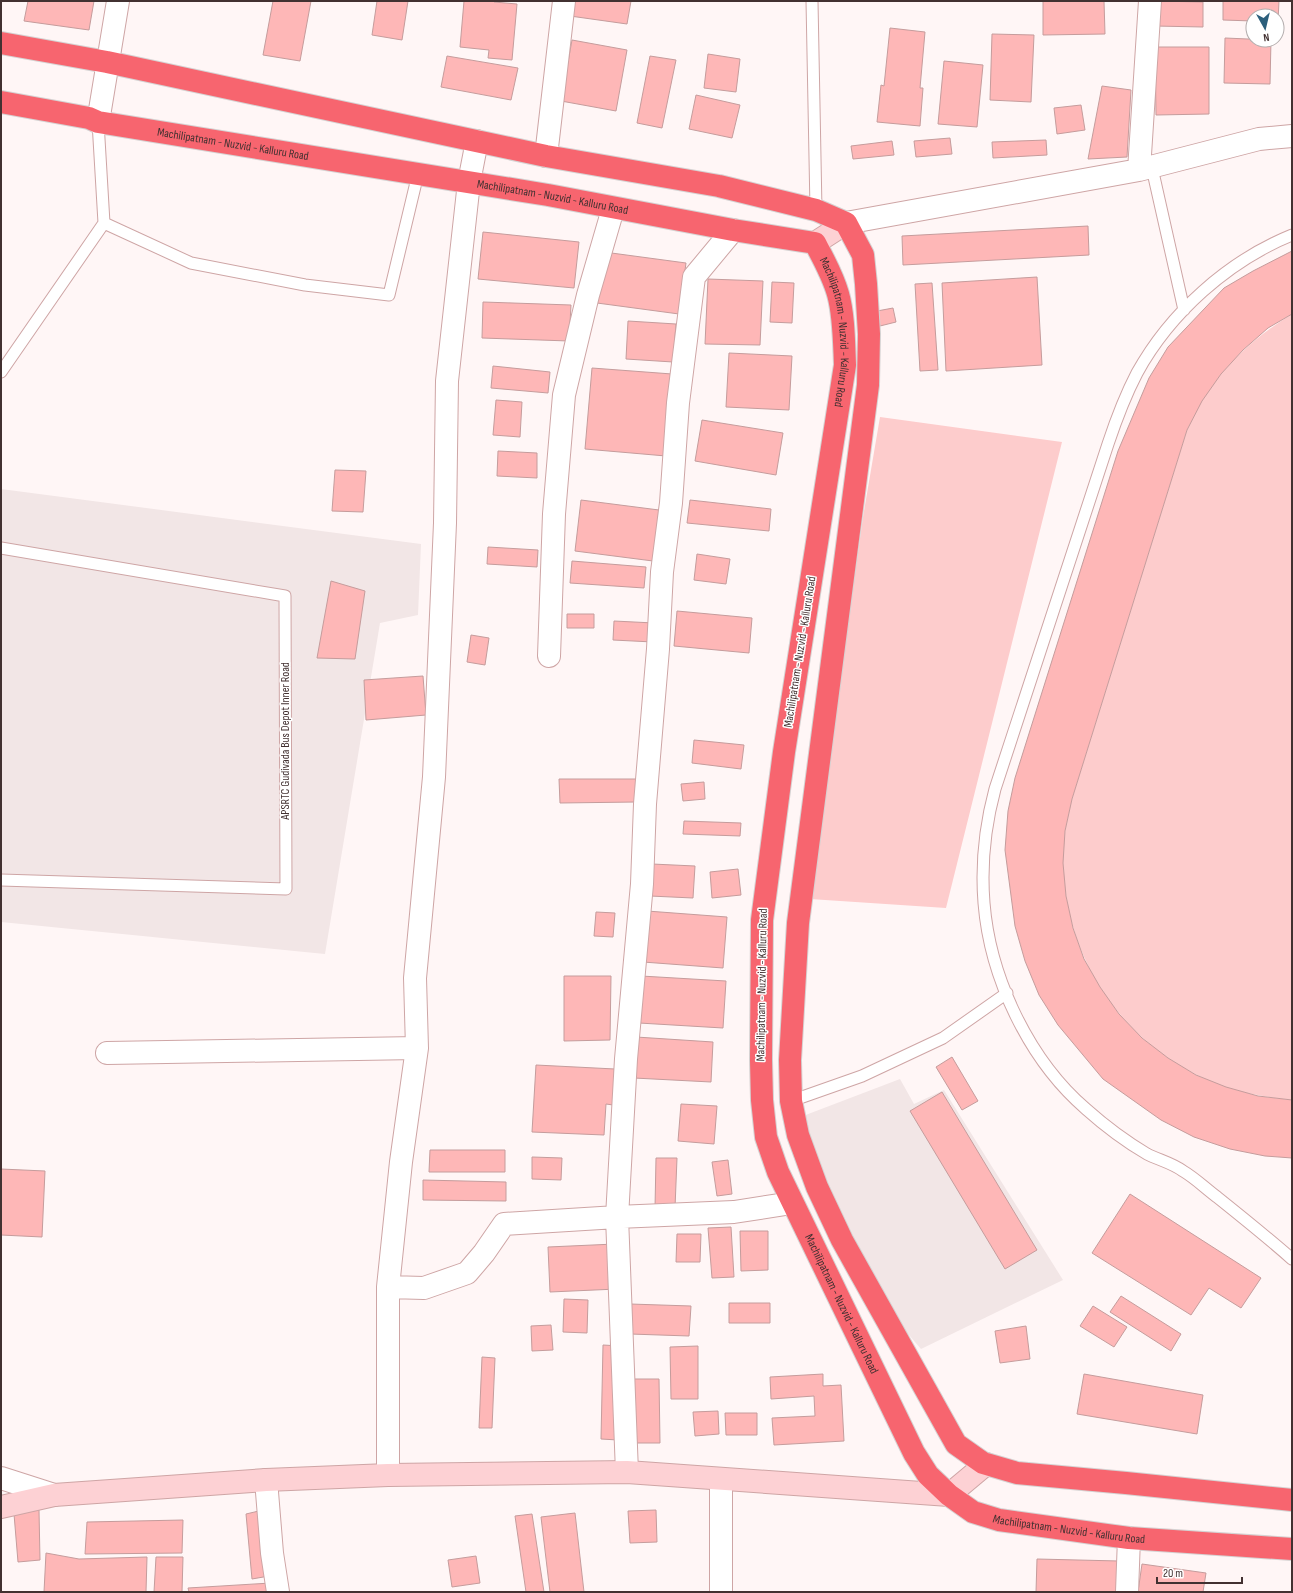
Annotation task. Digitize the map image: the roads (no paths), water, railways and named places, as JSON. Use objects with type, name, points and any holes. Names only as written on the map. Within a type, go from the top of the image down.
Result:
[{"type":"highway","points":[[1,43],[108,62],[546,156],[719,186],[816,210],[846,223],[862,255],[866,284],[869,334],[868,385],[798,923],[790,1060],[791,1102],[798,1135],[817,1187],[842,1240],[956,1444],[983,1463],[1017,1473],[1292,1500]]},
{"type":"highway","name":"Machilipatnam - Nuzvid - Kalluru Road","points":[[1,102],[89,118],[98,122],[548,195],[613,209],[815,243],[839,295],[844,338],[845,365],[784,752],[762,920],[762,1100],[766,1137],[778,1172],[914,1453],[928,1475],[949,1495],[973,1512],[999,1520],[1129,1538],[1292,1550]]},
{"type":"street","points":[[98,122],[118,1]]},
{"type":"street","points":[[546,156],[564,1]]},
{"type":"street","points":[[1146,169],[1150,1]]},
{"type":"street","points":[[815,243],[846,223],[1146,169],[1260,139],[1292,136]]},
{"type":"street","points":[[388,1475],[388,1287],[401,1162],[416,1048],[415,978],[434,769],[445,523],[447,381],[469,182],[477,141]]},
{"type":"street","points":[[549,656],[554,514],[564,395],[588,295],[613,209]]},
{"type":"street","points":[[627,1472],[617,1217],[626,1059],[642,884],[645,804],[658,648],[662,572],[671,503],[678,403],[694,277],[733,230]]},
{"type":"street","points":[[107,1053],[416,1048]]},
{"type":"street","points":[[388,1287],[424,1288],[468,1272],[484,1254],[504,1224],[734,1212],[792,1203]]},
{"type":"street","points":[[1,1507],[54,1495],[266,1480],[388,1475],[627,1472],[949,1495],[986,1464]]},
{"type":"street","points":[[1,1478],[54,1495]]},
{"type":"street","points":[[721,1479],[721,1592]]},
{"type":"street","points":[[266,1480],[272,1553],[278,1592]]},
{"type":"street","points":[[1127,1592],[1129,1538]]},
{"type":"lane","points":[[812,1],[816,210]]},
{"type":"lane","points":[[1,372],[104,223],[98,122]]},
{"type":"lane","points":[[1146,169],[1184,310]]},
{"type":"lane","points":[[104,223],[191,263],[305,285],[389,295],[418,174]]},
{"type":"lane","points":[[1292,235],[1277,241],[1243,261],[1212,283],[1184,310],[1159,340],[1138,373],[1121,407],[995,789],[990,808],[984,846],[984,904],[990,942],[1001,979],[1015,1015],[1035,1049],[1058,1080],[1085,1108],[1114,1132],[1147,1154],[1182,1170],[1262,1232],[1292,1259]]},
{"type":"lane","name":"APSRTC Gudivada Bus Depot Inner Road","points":[[1,548],[285,596],[286,889],[1,880]]},
{"type":"lane","points":[[791,1102],[862,1076],[943,1038],[1007,993]]}]
